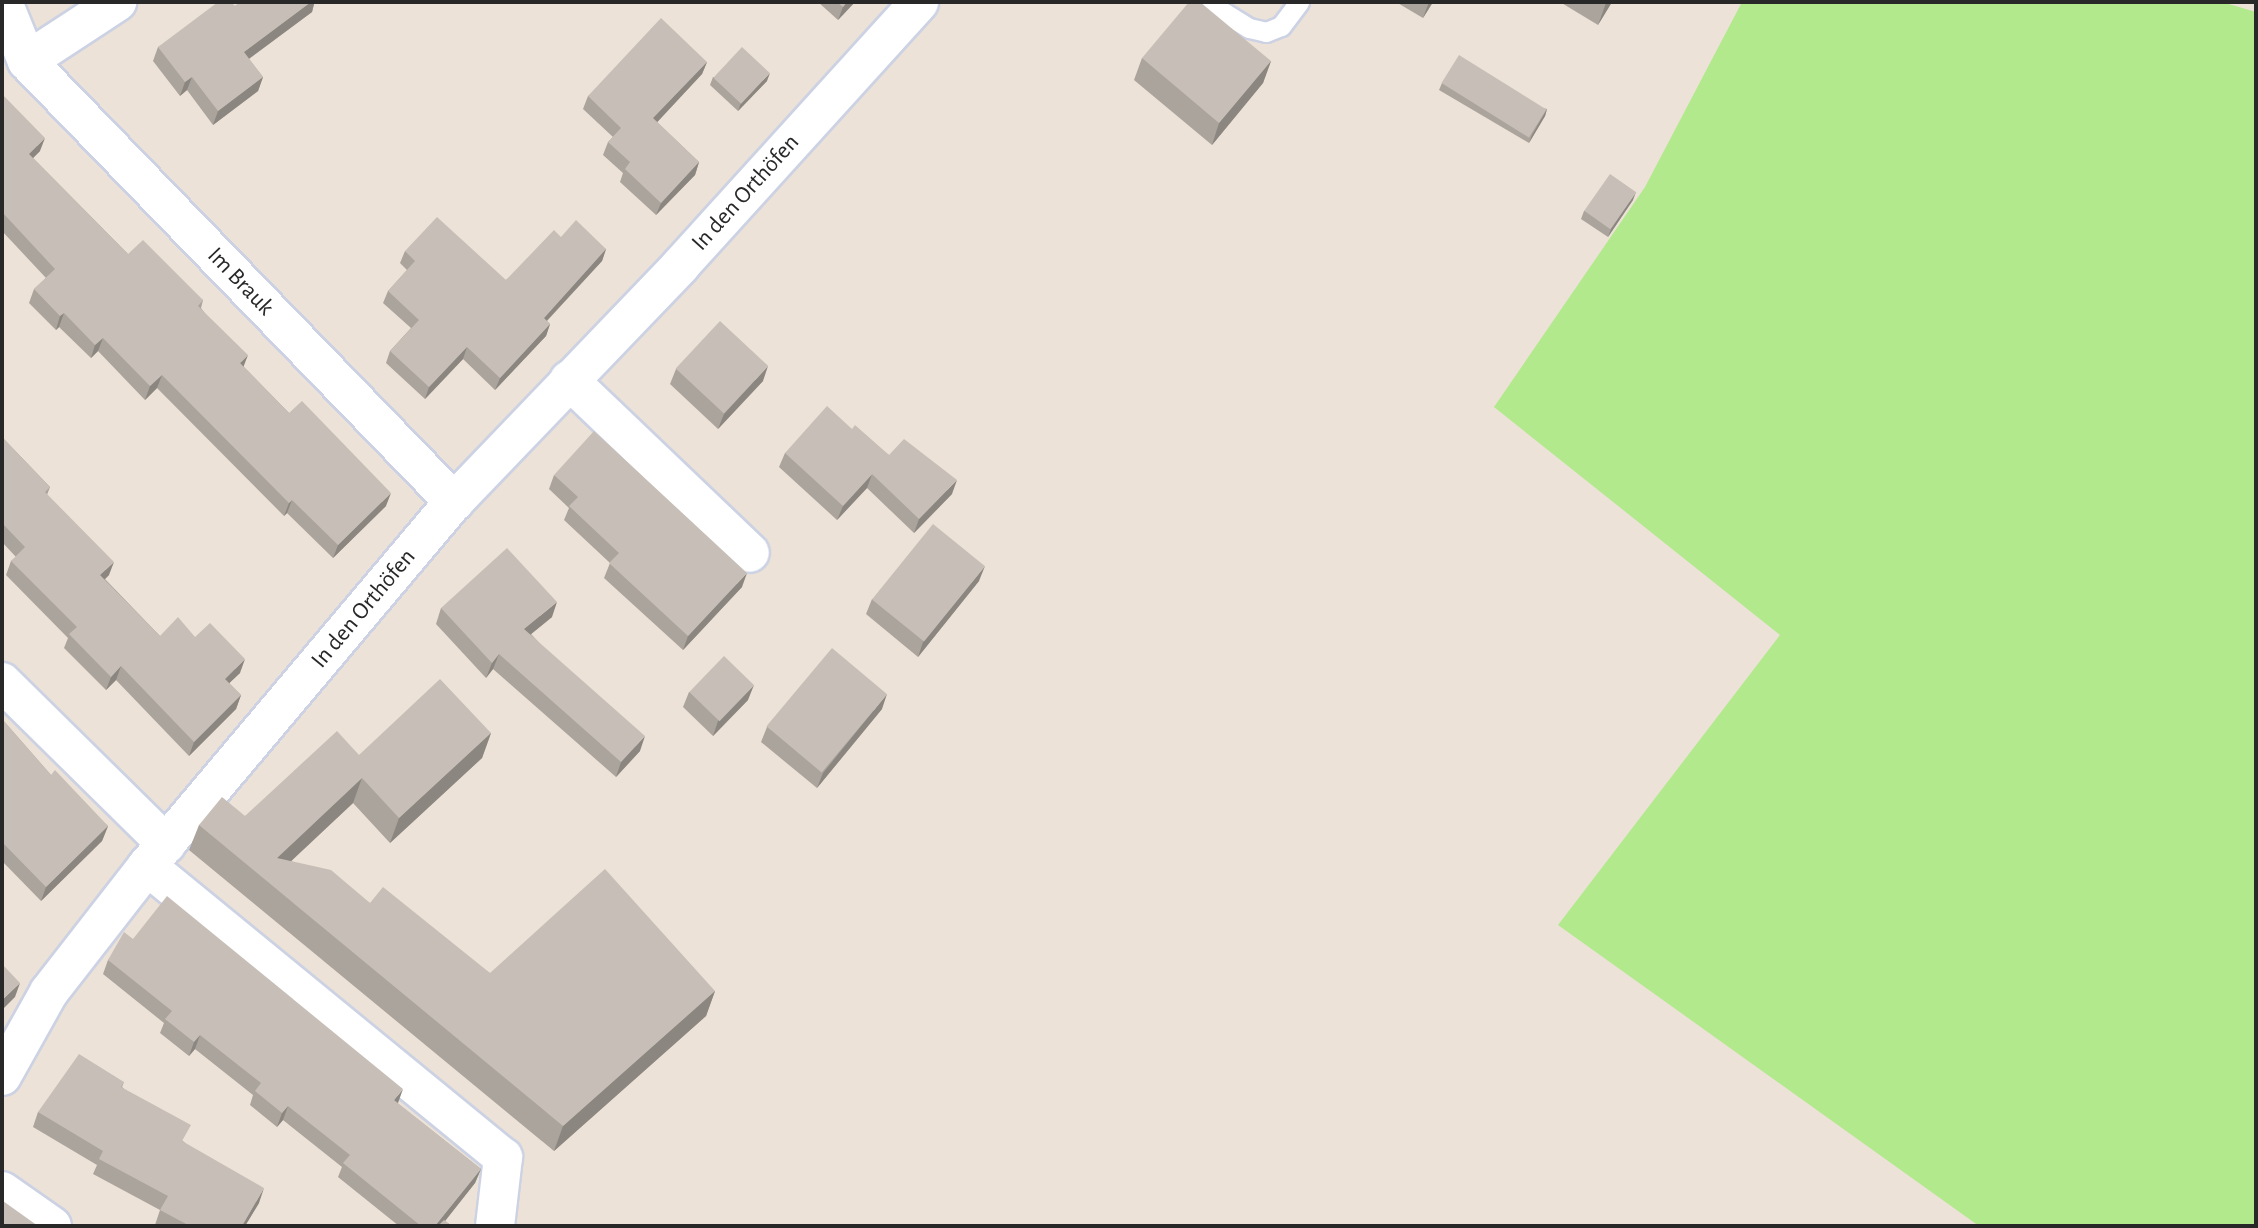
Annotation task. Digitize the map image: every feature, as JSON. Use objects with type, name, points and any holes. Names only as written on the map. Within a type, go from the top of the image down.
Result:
[{"type":"street","points":[[3,2],[27,61],[117,2]]},
{"type":"street","name":"In den Orthöfen","points":[[2,1076],[49,992],[157,855],[454,502],[680,266],[919,2]]},
{"type":"street","name":"Im Brauk","points":[[27,61],[454,502]]},
{"type":"street","points":[[569,380],[750,553]]},
{"type":"street","points":[[2,682],[157,855],[503,1157],[495,1226]]},
{"type":"street","points":[[2,1191],[51,1226]]},
{"type":"lane","points":[[1207,2],[1248,28],[1266,32],[1280,26],[1299,2]]},
{"type":"green space","points":[[1742,2],[2222,2],[2256,12],[2256,1226],[1979,1226],[1558,925],[1780,635],[1494,407],[1645,187]]},
{"type":"building","points":[[218,2],[231,2],[235,6],[241,2],[311,2],[244,52],[263,77],[218,111],[192,77],[185,82],[158,47]]},
{"type":"building","points":[[1189,2],[1200,2],[1271,61],[1219,123],[1142,58]]},
{"type":"building","points":[[661,18],[707,62],[653,118],[699,162],[661,203],[625,169],[630,162],[608,142],[621,128],[588,96]]},
{"type":"building","points":[[742,47],[770,73],[741,104],[713,78]]},
{"type":"building","points":[[1459,55],[1546,110],[1529,138],[1442,83]]},
{"type":"building","points":[[2,94],[45,138],[29,154],[128,254],[143,240],[203,300],[198,306],[248,355],[240,363],[289,413],[302,401],[391,493],[338,545],[292,500],[289,503],[162,375],[150,386],[103,338],[95,345],[64,313],[60,316],[34,289],[55,269],[2,212]]},
{"type":"building","points":[[1610,174],[1636,192],[1610,229],[1584,211]]},
{"type":"building","points":[[437,217],[506,280],[554,230],[561,237],[576,220],[606,249],[544,318],[550,324],[500,378],[467,347],[429,387],[390,351],[419,320],[388,291],[415,261],[405,251]]},
{"type":"building","points":[[720,321],[768,366],[724,414],[676,369]]},
{"type":"building","points":[[827,406],[852,429],[855,425],[889,455],[904,439],[957,480],[919,519],[872,474],[843,506],[785,453]]},
{"type":"building","points":[[594,431],[747,573],[688,636],[609,563],[619,553],[569,506],[578,497],[554,475]]},
{"type":"building","points":[[2,437],[50,487],[45,492],[114,562],[100,575],[160,636],[178,617],[195,637],[210,623],[245,659],[225,679],[241,695],[194,742],[121,666],[111,677],[69,634],[77,627],[11,561],[25,547],[2,523]]},
{"type":"building","points":[[933,524],[985,566],[924,642],[872,599]]},
{"type":"building","points":[[507,548],[557,602],[524,629],[645,736],[621,762],[499,654],[492,663],[441,608]]},
{"type":"building","points":[[832,648],[887,694],[822,772],[766,726]]},
{"type":"building","points":[[724,656],[754,685],[719,721],[689,692]]},
{"type":"building","points":[[440,679],[491,733],[399,818],[362,778],[277,858],[331,870],[370,903],[383,887],[490,973],[605,869],[715,991],[563,1126],[199,825],[222,797],[245,816],[337,731],[359,755]]},
{"type":"building","points":[[2,719],[51,775],[55,770],[108,826],[46,887],[2,842]]},
{"type":"building","points":[[167,896],[403,1089],[394,1100],[481,1169],[435,1226],[421,1226],[343,1163],[350,1155],[288,1106],[282,1113],[255,1091],[261,1083],[200,1035],[194,1042],[165,1019],[172,1011],[108,960],[124,932],[133,939]]},
{"type":"building","points":[[2,964],[20,983],[2,1000]]},
{"type":"building","points":[[79,1054],[124,1082],[121,1087],[191,1125],[182,1141],[264,1188],[242,1226],[190,1226],[160,1210],[168,1196],[99,1159],[103,1151],[38,1112]]},
{"type":"building","points":[[3,1201],[38,1226],[2,1226]]},
{"type":"building","points":[[444,1220],[452,1226],[438,1226]]}]
